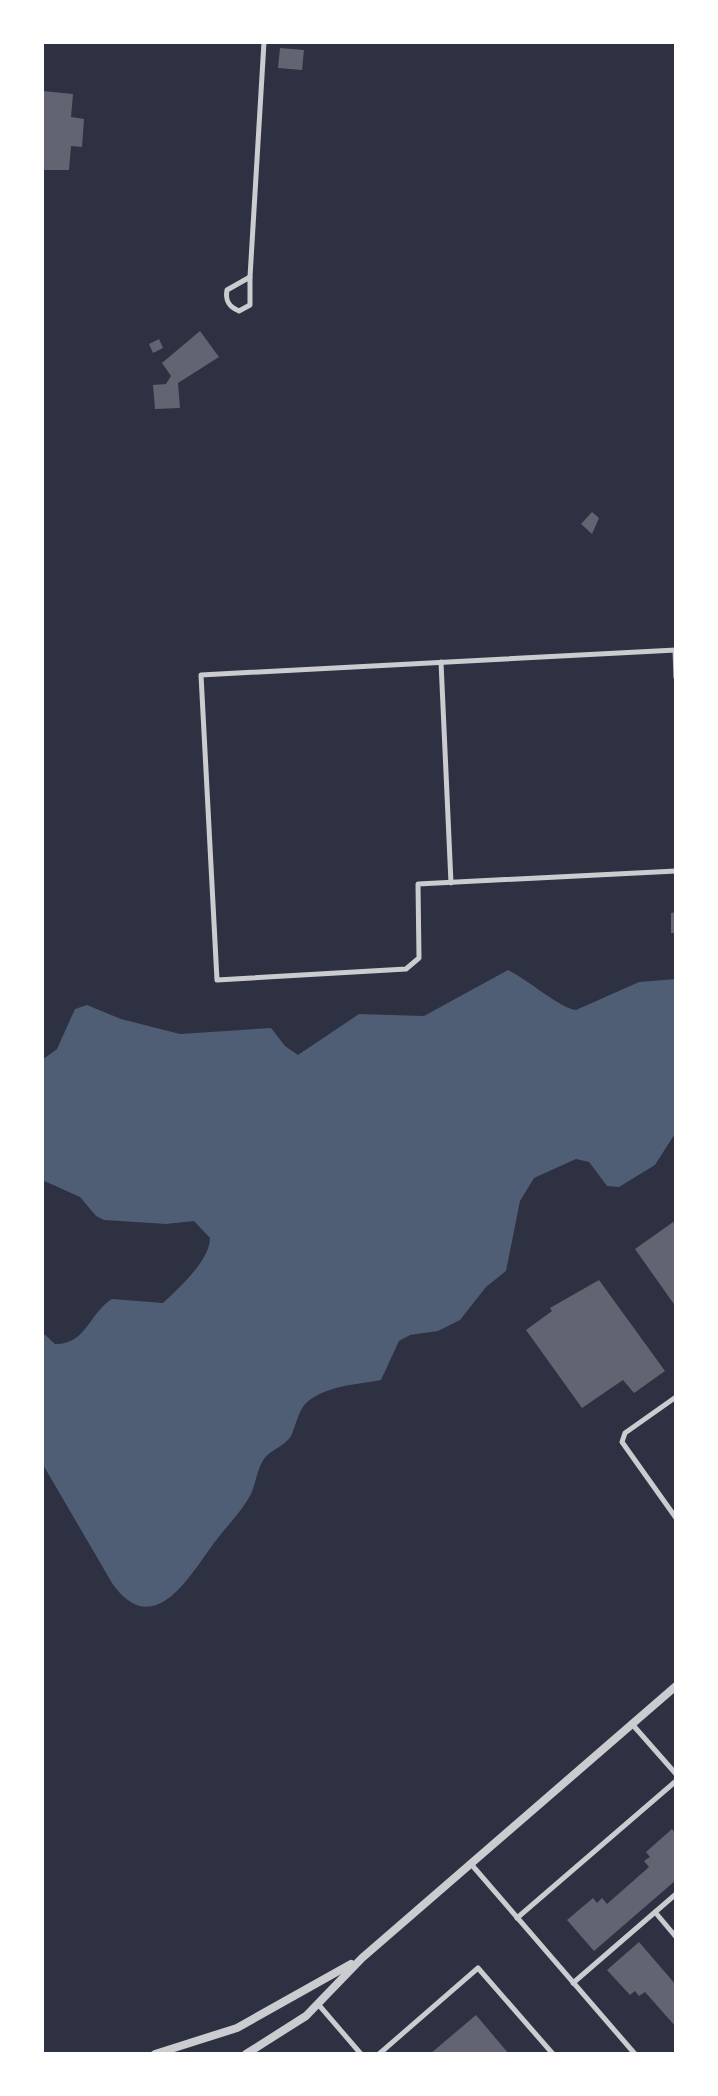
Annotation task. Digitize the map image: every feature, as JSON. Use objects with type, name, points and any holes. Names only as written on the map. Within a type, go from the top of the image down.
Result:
[{"type":"street","points":[[246,2054],[295,2024],[362,1958],[676,1686]]},
{"type":"street","points":[[155,2054],[212,2038],[249,2023],[362,1958]]},
{"type":"lane","points":[[250,277],[227,290],[226,297],[233,309],[239,311],[250,305],[253,289],[250,277],[264,42]]},
{"type":"lane","points":[[676,678],[675,650],[201,675],[217,980],[406,969],[419,958],[418,884],[676,871]]},
{"type":"lane","points":[[441,662],[451,883]]},
{"type":"lane","points":[[676,1397],[625,1433],[622,1442],[676,1518]]},
{"type":"lane","points":[[632,1724],[676,1774]]},
{"type":"lane","points":[[517,1918],[676,1781]]},
{"type":"lane","points":[[470,1864],[635,2054]]},
{"type":"lane","points":[[573,1983],[676,1894]]},
{"type":"lane","points":[[655,1912],[676,1937]]},
{"type":"lane","points":[[379,2054],[478,1968],[553,2054]]},
{"type":"lane","points":[[318,2004],[361,2054]]},
{"type":"water","points":[[508,970],[562,1005],[576,1010],[639,982],[676,979],[676,1132],[655,1165],[619,1187],[607,1186],[589,1162],[576,1159],[534,1178],[520,1201],[506,1271],[486,1287],[460,1320],[438,1331],[410,1335],[399,1341],[381,1380],[332,1389],[306,1403],[291,1436],[264,1459],[243,1507],[182,1586],[156,1605],[142,1606],[127,1600],[112,1583],[42,1463],[42,1332],[55,1344],[65,1343],[81,1334],[112,1299],[163,1303],[199,1264],[210,1238],[194,1221],[166,1224],[104,1220],[96,1216],[80,1197],[42,1180],[42,1060],[57,1049],[75,1009],[87,1005],[121,1019],[180,1034],[271,1028],[285,1046],[298,1055],[359,1014],[424,1016]]},
{"type":"building","points":[[280,48],[304,50],[302,70],[278,68]]},
{"type":"building","points":[[43,91],[73,94],[71,117],[84,119],[82,147],[71,146],[69,170],[42,170]]},
{"type":"building","points":[[200,331],[219,357],[178,383],[180,408],[155,409],[153,385],[166,384],[171,376],[162,363]]},
{"type":"building","points":[[159,339],[163,348],[153,353],[149,344]]},
{"type":"building","points":[[592,512],[599,518],[592,534],[581,524]]},
{"type":"building","points":[[676,912],[676,933],[671,933],[671,913]]},
{"type":"building","points":[[676,1220],[676,1307],[635,1249]]},
{"type":"building","points":[[599,1280],[665,1371],[634,1393],[623,1380],[582,1408],[526,1330],[552,1311],[550,1308]]},
{"type":"building","points":[[672,1829],[676,1834],[676,1880],[594,1951],[567,1920],[593,1898],[597,1903],[602,1898],[607,1904],[649,1867],[644,1861],[650,1857],[646,1852]]},
{"type":"building","points":[[639,1942],[676,1985],[676,2027],[645,1992],[639,1996],[635,1991],[630,1995],[607,1970]]},
{"type":"building","points":[[476,2015],[509,2054],[430,2054]]}]
